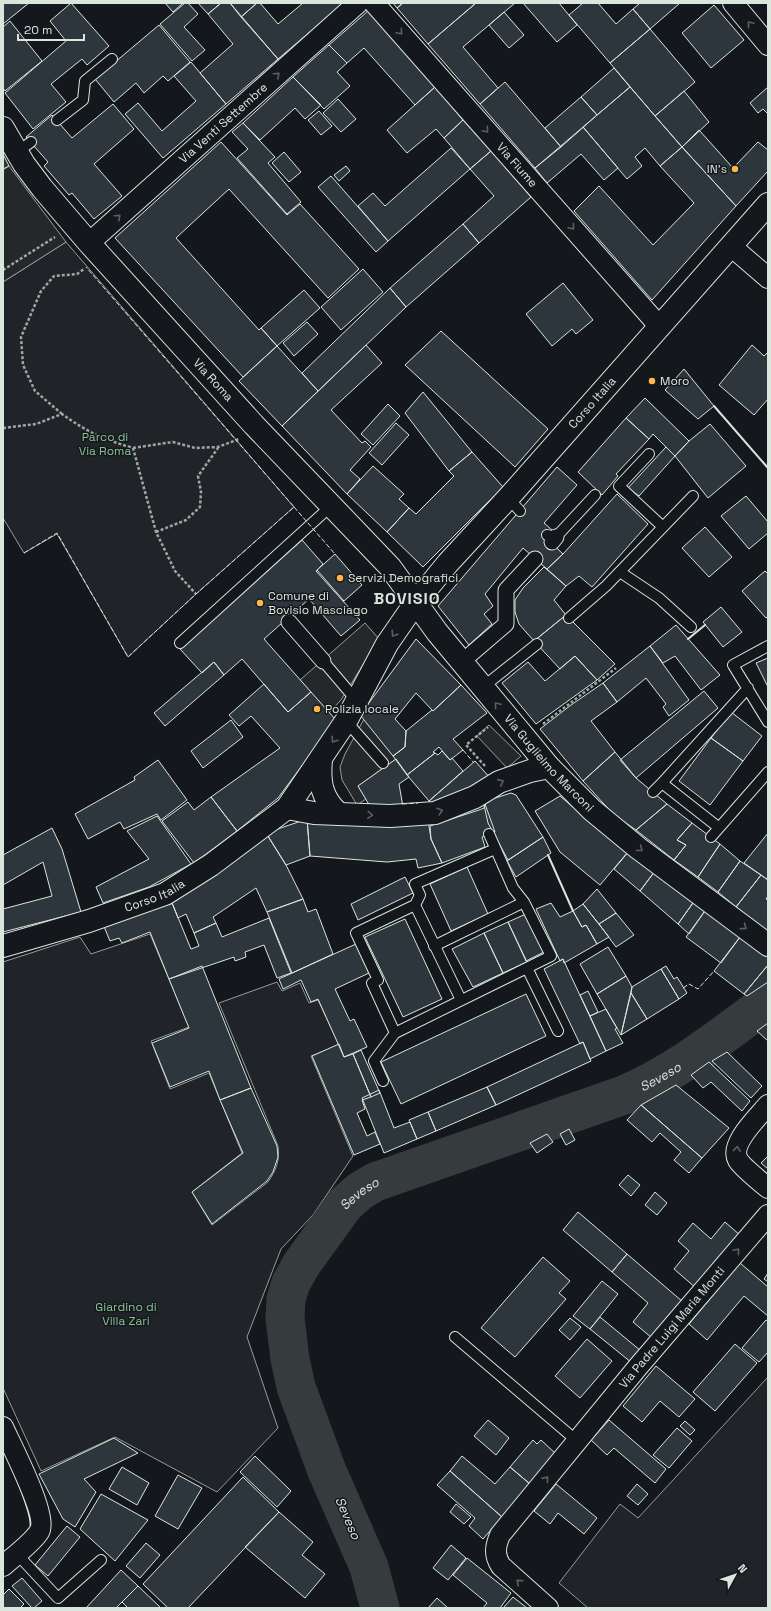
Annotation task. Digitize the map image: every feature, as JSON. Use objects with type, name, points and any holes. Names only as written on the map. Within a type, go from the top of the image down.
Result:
[{"type":"street","name":"Via Venti Settembre","points":[[94,250],[358,3]]},
{"type":"street","name":"Via Fiume","points":[[374,3],[660,327]]},
{"type":"street","points":[[733,3],[768,45]]},
{"type":"street","name":"Via Roma","points":[[3,128],[24,147],[42,188],[94,250],[254,425],[390,568],[416,602]]},
{"type":"street","name":"Corso Italia","points":[[3,946],[89,921],[165,894],[211,865],[287,808],[346,721],[387,644],[416,602],[448,563],[514,504],[660,327],[768,204]]},
{"type":"street","points":[[731,246],[768,278]]},
{"type":"street","points":[[471,654],[506,624],[506,590],[535,559]]},
{"type":"street","name":"Via Guglielmo Marconi","points":[[416,602],[437,632],[549,767],[592,810],[623,828],[682,873],[768,945]]},
{"type":"street","points":[[289,622],[323,661]]},
{"type":"street","points":[[321,759],[320,774],[323,792],[326,800],[339,814]]},
{"type":"street","points":[[287,808],[314,813],[339,814],[402,816],[435,813],[476,801],[499,782],[530,771],[549,767]]},
{"type":"street","points":[[768,1105],[738,1142],[736,1150],[738,1160],[768,1188]]},
{"type":"street","name":"Via Padre Luigi Maria Monti","points":[[548,1608],[501,1566],[496,1558],[495,1546],[500,1535],[637,1368],[768,1216]]},
{"type":"street","points":[[3,1427],[32,1492],[41,1520],[39,1532],[10,1560]]},
{"type":"lane","points":[[57,120],[83,100],[85,81],[112,59]]},
{"type":"lane","points":[[649,454],[619,486],[663,527]]},
{"type":"lane","points":[[552,538],[595,495]]},
{"type":"lane","points":[[569,618],[620,572],[693,496]]},
{"type":"lane","points":[[180,643],[331,506]]},
{"type":"lane","points":[[620,572],[659,598],[691,627]]},
{"type":"lane","points":[[483,687],[537,644]]},
{"type":"lane","points":[[768,646],[733,665],[768,722]]},
{"type":"lane","points":[[323,661],[358,701]]},
{"type":"lane","points":[[653,792],[748,688]]},
{"type":"lane","points":[[346,721],[383,763]]},
{"type":"lane","points":[[711,836],[768,772]]},
{"type":"lane","points":[[662,783],[718,827]]},
{"type":"lane","points":[[383,1080],[374,1061],[395,1033],[551,956],[524,902],[513,888],[489,834]]},
{"type":"lane","points":[[395,1033],[372,984],[378,980],[356,933],[415,905],[420,895],[415,884],[495,849]]},
{"type":"lane","points":[[434,946],[524,902]]},
{"type":"lane","points":[[415,905],[461,1000]]},
{"type":"lane","points":[[527,968],[558,1031]]},
{"type":"lane","points":[[455,1337],[577,1441]]},
{"type":"lane","points":[[10,1560],[58,1598],[101,1560]]},
{"type":"path","points":[[3,270],[74,225]]},
{"type":"path","points":[[94,250],[77,274],[54,276],[41,291],[21,337],[23,365],[35,391],[84,430],[101,438],[133,448],[173,442],[195,448],[218,447],[236,441],[254,425]]},
{"type":"path","points":[[3,428],[36,424],[62,414]]},
{"type":"path","points":[[156,532],[186,520],[200,507],[198,476],[218,447]]},
{"type":"path","points":[[133,448],[156,532],[175,571],[196,594]]},
{"type":"path","points":[[525,738],[616,668]]},
{"type":"path","name":"Via Guglielmo Marconi","points":[[493,723],[466,746],[499,782]]},
{"type":"green space","name":"Parco di Via Roma","points":[[66,242],[294,507],[128,657],[57,534],[24,553],[3,518],[3,282]]},
{"type":"green space","name":"Giardino di Villa Zari","points":[[150,934],[189,1027],[151,1041],[170,1089],[209,1073],[242,1153],[192,1192],[212,1225],[268,1182],[278,1161],[278,1146],[219,1003],[277,982],[282,991],[300,983],[309,1003],[318,1000],[339,1045],[311,1056],[353,1156],[313,1215],[281,1249],[247,1337],[278,1428],[217,1492],[115,1437],[41,1471],[3,1388],[3,962],[80,937],[91,954]]},
{"type":"green space","points":[[768,1377],[768,1608],[588,1608],[559,1583],[620,1504],[638,1518]]},
{"type":"shaded area","points":[[9,166],[66,242],[3,282],[3,170]]},
{"type":"shaded area","points":[[365,623],[379,639],[341,700],[329,713],[300,680]]},
{"type":"shaded area","points":[[364,719],[396,759],[358,786],[366,799],[357,805],[342,780],[340,767],[345,754]]},
{"type":"shaded area","points":[[489,725],[521,756],[507,768],[477,736]]},
{"type":"building","points":[[3,3],[29,3],[3,24]]},
{"type":"building","points":[[71,3],[109,46],[87,65],[82,59],[51,84],[66,102],[33,129],[5,93],[66,41],[50,21]]},
{"type":"building","points":[[165,3],[183,3],[173,12]]},
{"type":"building","points":[[185,3],[188,3],[198,14],[184,27],[205,50],[192,61],[160,24]]},
{"type":"building","points":[[198,3],[221,3],[208,14]]},
{"type":"building","points":[[221,3],[230,3],[278,59],[226,104],[200,73],[233,44],[208,14]]},
{"type":"building","points":[[230,3],[257,3],[241,17]]},
{"type":"building","points":[[257,3],[260,3],[278,24],[303,3],[344,3],[278,59],[241,17]]},
{"type":"building","points":[[393,3],[403,3],[397,8]]},
{"type":"building","points":[[403,3],[476,3],[428,44],[397,8]]},
{"type":"building","points":[[476,3],[515,3],[463,47],[498,88],[480,104],[428,44]]},
{"type":"building","points":[[523,3],[559,3],[577,25],[557,42]]},
{"type":"building","points":[[583,3],[598,3],[616,24],[633,9],[650,29],[610,63],[569,15]]},
{"type":"building","points":[[640,3],[680,3],[650,29],[633,9]]},
{"type":"building","points":[[714,5],[744,40],[711,68],[682,33]]},
{"type":"building","points":[[368,11],[435,87],[415,105],[364,48],[347,63],[329,45]]},
{"type":"building","points":[[504,12],[524,35],[509,48],[489,25]]},
{"type":"building","points":[[10,21],[42,61],[5,91],[3,88],[3,27]]},
{"type":"building","points":[[159,25],[190,62],[168,81],[163,76],[144,93],[136,83],[114,102],[95,79]]},
{"type":"building","points":[[650,29],[695,82],[655,116],[610,63]]},
{"type":"building","points":[[329,45],[347,63],[337,72],[350,86],[324,109],[293,77]]},
{"type":"building","points":[[191,62],[226,104],[163,158],[125,114],[138,103],[162,131],[196,101],[174,76]]},
{"type":"building","points":[[614,68],[630,87],[597,115],[581,97]]},
{"type":"building","points":[[293,77],[321,105],[305,119],[295,108],[260,140],[243,123]]},
{"type":"building","points":[[505,82],[561,147],[535,168],[480,104]]},
{"type":"building","points":[[435,87],[463,120],[444,138],[436,129],[407,153],[387,130]]},
{"type":"building","points":[[630,87],[682,147],[660,166],[645,148],[635,157],[642,166],[627,179],[583,127]]},
{"type":"building","points":[[768,87],[768,114],[763,109],[758,113],[750,103]]},
{"type":"building","points":[[684,91],[709,122],[682,147],[655,116]]},
{"type":"building","points":[[581,97],[597,115],[561,147],[545,128]]},
{"type":"building","points":[[338,99],[356,119],[341,132],[323,113]]},
{"type":"building","points":[[113,104],[134,129],[94,164],[122,196],[94,219],[72,193],[69,195],[44,166],[48,162],[26,137],[52,115],[72,138]]},
{"type":"building","points":[[319,111],[332,126],[321,135],[308,120]]},
{"type":"building","points":[[463,120],[491,151],[470,169],[444,138]]},
{"type":"building","points":[[243,123],[275,157],[268,163],[301,202],[287,214],[237,158],[248,149],[232,132]]},
{"type":"building","points":[[583,127],[618,168],[604,180],[581,154],[547,183],[535,168]]},
{"type":"building","name":"IN's","points":[[699,130],[733,168],[758,142],[768,150],[768,171],[736,206],[682,147]]},
{"type":"building","points":[[221,142],[287,215],[300,204],[359,269],[328,298],[229,189],[176,238],[259,330],[261,328],[277,346],[243,377],[115,238]]},
{"type":"building","points":[[682,147],[736,206],[652,300],[574,211],[599,186],[653,245],[694,203],[660,166]]},
{"type":"building","points":[[451,148],[470,169],[388,241],[358,206],[373,193],[385,206]]},
{"type":"building","points":[[491,151],[531,197],[479,243],[463,224],[494,196],[470,169]]},
{"type":"building","points":[[284,152],[301,172],[289,182],[272,163]]},
{"type":"building","points":[[3,154],[9,166],[3,169]]},
{"type":"building","points":[[346,166],[350,171],[339,181],[334,175]]},
{"type":"building","points":[[331,176],[388,241],[376,252],[318,187]]},
{"type":"building","points":[[463,224],[479,243],[406,307],[390,288]]},
{"type":"building","points":[[363,269],[383,292],[341,330],[321,307]]},
{"type":"building","points":[[563,283],[593,320],[576,334],[572,329],[552,346],[526,314]]},
{"type":"building","points":[[390,288],[406,307],[318,391],[302,373]]},
{"type":"building","points":[[304,290],[320,308],[277,346],[261,328]]},
{"type":"building","points":[[307,322],[318,334],[294,356],[283,343]]},
{"type":"building","points":[[441,331],[548,429],[515,467],[405,365]]},
{"type":"building","points":[[366,345],[382,363],[331,410],[362,443],[365,441],[371,447],[350,470],[360,479],[347,494],[282,426]]},
{"type":"building","points":[[752,345],[764,356],[768,352],[768,399],[754,415],[719,385]]},
{"type":"building","points":[[277,346],[318,391],[282,426],[239,381]]},
{"type":"building","points":[[684,369],[714,406],[698,419],[665,390]]},
{"type":"building","points":[[423,392],[472,452],[449,471],[405,413]]},
{"type":"building","points":[[645,398],[689,441],[675,456],[653,434],[649,439],[626,418]]},
{"type":"building","points":[[388,404],[400,416],[373,445],[361,434]]},
{"type":"building","points":[[626,418],[649,439],[616,474],[618,476],[602,495],[578,472]]},
{"type":"building","points":[[396,423],[409,435],[382,465],[369,453]]},
{"type":"building","points":[[710,424],[746,466],[708,498],[675,456],[689,441]]},
{"type":"building","points":[[666,447],[675,456],[639,496],[628,488]]},
{"type":"building","points":[[472,452],[503,487],[423,567],[387,532],[409,508],[416,514],[454,476],[449,471]]},
{"type":"building","points":[[373,466],[404,494],[399,499],[409,508],[387,532],[347,494]]},
{"type":"building","points":[[557,467],[577,485],[544,523],[552,530],[545,537],[563,554],[547,569],[523,548],[485,594],[493,606],[484,614],[492,624],[469,645],[438,606]]},
{"type":"building","points":[[617,494],[648,524],[592,587],[579,576],[566,586],[547,569],[563,554]]},
{"type":"building","points":[[746,496],[768,522],[768,533],[749,549],[721,516]]},
{"type":"building","points":[[705,527],[732,557],[709,577],[682,548]]},
{"type":"building","points":[[302,540],[323,564],[316,571],[360,620],[341,636],[309,599],[264,639],[311,692],[288,712],[242,659],[224,675],[214,662],[202,673],[180,649]]},
{"type":"building","name":"Servizi Demografici","points":[[335,554],[362,585],[344,601],[317,570]]},
{"type":"building","points":[[544,567],[566,586],[554,600],[566,615],[534,641],[519,624],[515,612],[515,600],[523,588]]},
{"type":"building","points":[[765,571],[768,574],[768,616],[766,618],[742,591]]},
{"type":"building","points":[[721,607],[742,632],[723,647],[703,622]]},
{"type":"building","points":[[566,615],[615,664],[597,680],[575,656],[560,669],[534,641]]},
{"type":"building","points":[[676,625],[720,675],[701,690],[675,656],[663,663],[650,646]]},
{"type":"building","points":[[416,639],[461,685],[433,711],[416,693],[395,719],[406,731],[405,747],[393,756],[360,715]]},
{"type":"building","points":[[650,646],[689,700],[669,716],[663,707],[666,704],[646,678],[617,702],[603,683]]},
{"type":"building","points":[[575,656],[597,680],[536,724],[502,683],[528,662],[545,681]]},
{"type":"building","points":[[768,658],[768,687],[756,663]]},
{"type":"building","points":[[214,662],[224,675],[165,726],[154,713]]},
{"type":"building","points":[[603,683],[617,702],[591,721],[615,752],[583,781],[540,729]]},
{"type":"building","points":[[264,684],[288,712],[311,692],[336,720],[278,798],[237,831],[211,797],[280,748],[251,716],[239,726],[229,715]]},
{"type":"building","points":[[461,685],[487,713],[453,739],[463,750],[450,760],[439,747],[433,752],[435,753],[407,775],[393,756],[405,747],[406,731],[432,710],[433,711]]},
{"type":"building","points":[[704,691],[718,708],[636,778],[620,760]]},
{"type":"building","points":[[731,712],[762,736],[743,761],[711,738]]},
{"type":"building","points":[[231,720],[243,737],[203,768],[191,751]]},
{"type":"building","points":[[711,738],[743,761],[710,805],[679,781]]},
{"type":"building","points":[[442,751],[450,760],[452,758],[463,771],[429,801],[407,775],[435,753],[438,755]]},
{"type":"building","points":[[615,752],[636,778],[667,804],[636,830],[614,815],[583,781]]},
{"type":"building","points":[[396,759],[409,777],[399,784],[403,807],[371,808],[358,786]]},
{"type":"building","points":[[158,760],[187,800],[161,820],[157,814],[124,829],[120,822],[88,839],[75,814],[135,780],[134,777]]},
{"type":"building","points":[[475,761],[491,779],[435,806],[429,801]]},
{"type":"building","points":[[511,793],[516,795],[543,837],[508,860],[488,823],[484,805],[486,801]]},
{"type":"building","points":[[560,796],[627,853],[600,885],[560,852],[535,811]]},
{"type":"building","points":[[211,797],[237,831],[194,863],[162,821],[188,802],[194,810]]},
{"type":"building","points":[[485,804],[495,832],[482,837],[485,847],[442,863],[431,839],[430,826],[484,808]]},
{"type":"building","points":[[667,804],[692,823],[677,840],[686,845],[674,860],[636,830]]},
{"type":"building","points":[[157,816],[191,864],[149,887],[103,903],[96,887],[149,859],[127,831]]},
{"type":"building","points":[[307,819],[428,819],[431,839],[442,863],[418,868],[416,859],[387,862],[310,856]]},
{"type":"building","points":[[307,819],[310,856],[286,865],[266,833]]},
{"type":"building","points":[[692,823],[720,844],[698,877],[674,860],[686,845],[677,840]]},
{"type":"building","points":[[52,828],[62,849],[81,912],[3,932],[3,909],[52,896],[43,862],[3,885],[3,855]]},
{"type":"building","points":[[266,833],[286,865],[303,899],[267,912],[256,888],[213,917],[216,923],[194,933],[186,914],[178,918],[170,898]]},
{"type":"building","points":[[768,833],[768,880],[744,863]]},
{"type":"building","points":[[543,837],[551,853],[516,877],[507,861]]},
{"type":"building","points":[[720,844],[740,861],[718,892],[698,877]]},
{"type":"building","points":[[630,850],[655,871],[640,891],[614,869]]},
{"type":"building","points":[[740,861],[761,875],[736,907],[718,892]]},
{"type":"building","points":[[467,867],[488,914],[451,931],[430,884]]},
{"type":"building","points":[[655,871],[695,900],[678,924],[640,891]]},
{"type":"building","points":[[761,875],[768,880],[768,896],[766,899],[768,900],[768,932],[736,907]]},
{"type":"building","points":[[405,877],[413,893],[358,920],[351,904]]},
{"type":"building","points":[[597,889],[616,913],[599,924],[583,904]]},
{"type":"building","points":[[170,898],[191,949],[199,946],[194,933],[216,923],[222,937],[269,918],[291,973],[277,978],[264,945],[245,952],[246,957],[235,961],[234,957],[169,979],[150,932],[122,943],[119,938],[110,941],[103,924]]},
{"type":"building","points":[[303,899],[308,912],[316,909],[333,954],[292,973],[267,912]]},
{"type":"building","points":[[695,900],[707,908],[689,934],[678,924]]},
{"type":"building","points":[[551,903],[560,917],[573,911],[582,927],[586,925],[597,944],[564,963],[563,959],[560,961],[536,909]]},
{"type":"building","points":[[583,904],[609,937],[597,944],[586,925],[582,927],[573,911]]},
{"type":"building","points":[[707,908],[743,933],[721,963],[686,937]]},
{"type":"building","points":[[616,913],[634,935],[616,947],[599,924]]},
{"type":"building","points":[[526,914],[544,952],[526,961],[508,922]]},
{"type":"building","points":[[405,919],[442,999],[403,1017],[365,937]]},
{"type":"building","points":[[508,922],[527,962],[503,973],[484,933]]},
{"type":"building","points":[[484,933],[503,973],[473,987],[452,949]]},
{"type":"building","points":[[743,933],[768,952],[768,965],[744,994],[714,971]]},
{"type":"building","points":[[356,944],[369,973],[335,989],[350,1021],[354,1019],[367,1047],[344,1057],[318,999],[311,1002],[301,980],[283,989],[279,979]]},
{"type":"building","points":[[608,947],[626,976],[597,994],[580,964]]},
{"type":"building","points":[[563,959],[606,1051],[590,1059],[583,1042],[580,1044],[544,969]]},
{"type":"building","points":[[768,965],[768,982],[747,996],[744,994]]},
{"type":"building","points":[[202,966],[251,1088],[220,1100],[209,1071],[170,1087],[152,1043],[189,1028],[169,979]]},
{"type":"building","points":[[666,966],[674,979],[677,977],[687,993],[679,999],[661,969]]},
{"type":"building","points":[[661,969],[679,999],[647,1019],[631,993],[632,987]]},
{"type":"building","points":[[626,976],[632,987],[621,1035],[597,994]]},
{"type":"building","points":[[588,991],[598,1012],[590,1016],[580,995]]},
{"type":"building","points":[[631,993],[647,1019],[621,1035]]},
{"type":"building","points":[[526,994],[546,1036],[401,1104],[381,1062]]},
{"type":"building","points":[[606,1009],[617,1028],[615,1029],[623,1043],[606,1051],[590,1016]]},
{"type":"building","points":[[768,1023],[768,1041],[757,1031]]},
{"type":"building","points":[[583,1042],[591,1061],[496,1105],[487,1087]]},
{"type":"building","points":[[339,1044],[344,1057],[353,1054],[371,1097],[362,1100],[365,1109],[357,1113],[367,1136],[375,1132],[380,1144],[354,1155],[312,1056]]},
{"type":"building","points":[[361,1050],[380,1093],[371,1097],[353,1054]]},
{"type":"building","points":[[727,1052],[762,1086],[751,1098],[712,1061]]},
{"type":"building","points":[[709,1062],[750,1101],[742,1111],[711,1082],[703,1088],[691,1075]]},
{"type":"building","points":[[676,1085],[729,1128],[702,1158],[641,1105]]},
{"type":"building","points":[[487,1087],[496,1105],[436,1131],[428,1112]]},
{"type":"building","points":[[251,1088],[277,1146],[278,1157],[273,1172],[267,1181],[212,1224],[192,1192],[243,1153],[220,1100]]},
{"type":"building","points":[[379,1090],[394,1128],[410,1122],[417,1139],[384,1153],[362,1098]]},
{"type":"building","points":[[641,1105],[702,1158],[689,1173],[674,1160],[681,1152],[660,1133],[652,1142],[627,1120]]},
{"type":"building","points":[[428,1112],[436,1131],[417,1139],[409,1120]]},
{"type":"building","points":[[569,1129],[575,1140],[566,1145],[560,1134]]},
{"type":"building","points":[[547,1134],[553,1142],[537,1153],[530,1143]]},
{"type":"building","points":[[768,1156],[768,1169],[761,1163]]},
{"type":"building","points":[[628,1175],[640,1185],[631,1196],[619,1185]]},
{"type":"building","points":[[655,1192],[667,1203],[657,1215],[645,1205]]},
{"type":"building","points":[[578,1212],[627,1254],[612,1272],[563,1230]]},
{"type":"building","points":[[725,1222],[741,1236],[696,1288],[674,1269],[689,1251],[678,1241],[693,1223],[711,1239]]},
{"type":"building","points":[[627,1254],[683,1302],[652,1338],[633,1322],[648,1303],[612,1272]]},
{"type":"building","points":[[543,1257],[570,1281],[559,1293],[566,1299],[515,1357],[481,1328]]},
{"type":"building","points":[[740,1263],[768,1287],[768,1316],[744,1296],[707,1340],[689,1324]]},
{"type":"building","points":[[768,1273],[768,1282],[764,1279]]},
{"type":"building","points":[[602,1281],[618,1294],[590,1329],[573,1316]]},
{"type":"building","points":[[600,1317],[641,1351],[632,1363],[590,1329]]},
{"type":"building","points":[[570,1318],[581,1327],[570,1340],[559,1330]]},
{"type":"building","points":[[766,1320],[768,1321],[768,1352],[759,1362],[742,1348]]},
{"type":"building","points":[[587,1339],[612,1361],[580,1398],[555,1376]]},
{"type":"building","points":[[735,1344],[757,1363],[715,1411],[693,1392]]},
{"type":"building","points":[[656,1366],[695,1399],[679,1417],[660,1401],[642,1422],[623,1406]]},
{"type":"building","points":[[488,1420],[509,1438],[496,1455],[474,1436]]},
{"type":"building","points":[[609,1420],[666,1469],[655,1483],[614,1448],[607,1455],[591,1440]]},
{"type":"building","points":[[685,1421],[695,1430],[690,1435],[680,1426]]},
{"type":"building","points":[[677,1428],[692,1441],[669,1468],[653,1455]]},
{"type":"building","points":[[114,1438],[138,1453],[84,1479],[96,1492],[75,1527],[63,1519],[39,1474]]},
{"type":"building","points":[[533,1440],[537,1444],[541,1440],[556,1454],[530,1484],[510,1467]]},
{"type":"building","points":[[255,1456],[291,1491],[277,1507],[240,1472]]},
{"type":"building","points":[[462,1456],[495,1484],[510,1467],[530,1484],[502,1517],[450,1471]]},
{"type":"building","points":[[122,1467],[149,1483],[137,1505],[109,1489]]},
{"type":"building","points":[[450,1471],[502,1517],[483,1539],[469,1526],[475,1518],[437,1485]]},
{"type":"building","points":[[178,1475],[202,1488],[178,1529],[155,1516]]},
{"type":"building","points":[[243,1477],[279,1512],[188,1608],[168,1608],[143,1584]]},
{"type":"building","points":[[556,1484],[597,1518],[584,1534],[558,1513],[550,1524],[534,1511]]},
{"type":"building","points":[[637,1484],[648,1494],[638,1505],[627,1496]]},
{"type":"building","points":[[101,1494],[148,1520],[115,1561],[80,1529]]},
{"type":"building","points":[[456,1504],[471,1517],[464,1524],[450,1512]]},
{"type":"building","points":[[279,1512],[313,1542],[302,1555],[325,1574],[305,1598],[245,1547]]},
{"type":"building","points":[[67,1526],[80,1537],[48,1576],[35,1565]]},
{"type":"building","points":[[146,1543],[160,1555],[140,1578],[126,1566]]},
{"type":"building","points":[[451,1545],[466,1558],[448,1580],[433,1568]]},
{"type":"building","points":[[467,1558],[511,1593],[500,1608],[483,1608],[487,1603],[453,1575]]},
{"type":"building","points":[[121,1570],[138,1586],[116,1608],[86,1608]]},
{"type":"building","points":[[22,1578],[42,1601],[34,1608],[32,1608],[12,1586]]},
{"type":"building","points":[[138,1586],[161,1608],[128,1608],[122,1602]]},
{"type":"building","points":[[9,1589],[24,1604],[20,1608],[3,1608],[3,1595]]},
{"type":"building","points":[[513,1597],[527,1608],[503,1608]]},
{"type":"building","points":[[437,1598],[448,1608],[428,1608]]},
{"type":"waterway","name":"Seveso","points":[[380,1608],[369,1567],[327,1471],[296,1387],[290,1359],[285,1318],[286,1299],[291,1283],[301,1265],[345,1204],[360,1191],[375,1182],[624,1095],[644,1086],[699,1053],[768,1002]]},
{"type":"tunnel","points":[[535,559],[552,542]]},
{"type":"fence","points":[[24,553],[57,533],[128,657],[294,507],[86,267]]},
{"type":"fence","points":[[294,507],[335,554]]},
{"type":"fence","points":[[463,750],[474,763]]},
{"type":"fence","points":[[402,804],[418,803]]},
{"type":"fence","points":[[683,988],[689,984],[698,989],[714,971]]},
{"type":"wall","points":[[714,406],[768,468]]},
{"type":"wall","points":[[688,639],[705,625]]},
{"type":"wall","points":[[548,855],[573,911]]},
{"type":"place","name":"IN's","points":[[735,169]]},
{"type":"place","name":"Moro","points":[[652,381]]},
{"type":"place","name":"Servizi Demografici","points":[[340,578]]},
{"type":"place","name":"Comune di Bovisio Masciago","points":[[260,603]]},
{"type":"place","name":"Polizia locale","points":[[317,709]]},
{"type":"district","name":"BOVISIO","points":[[407,598]]}]
